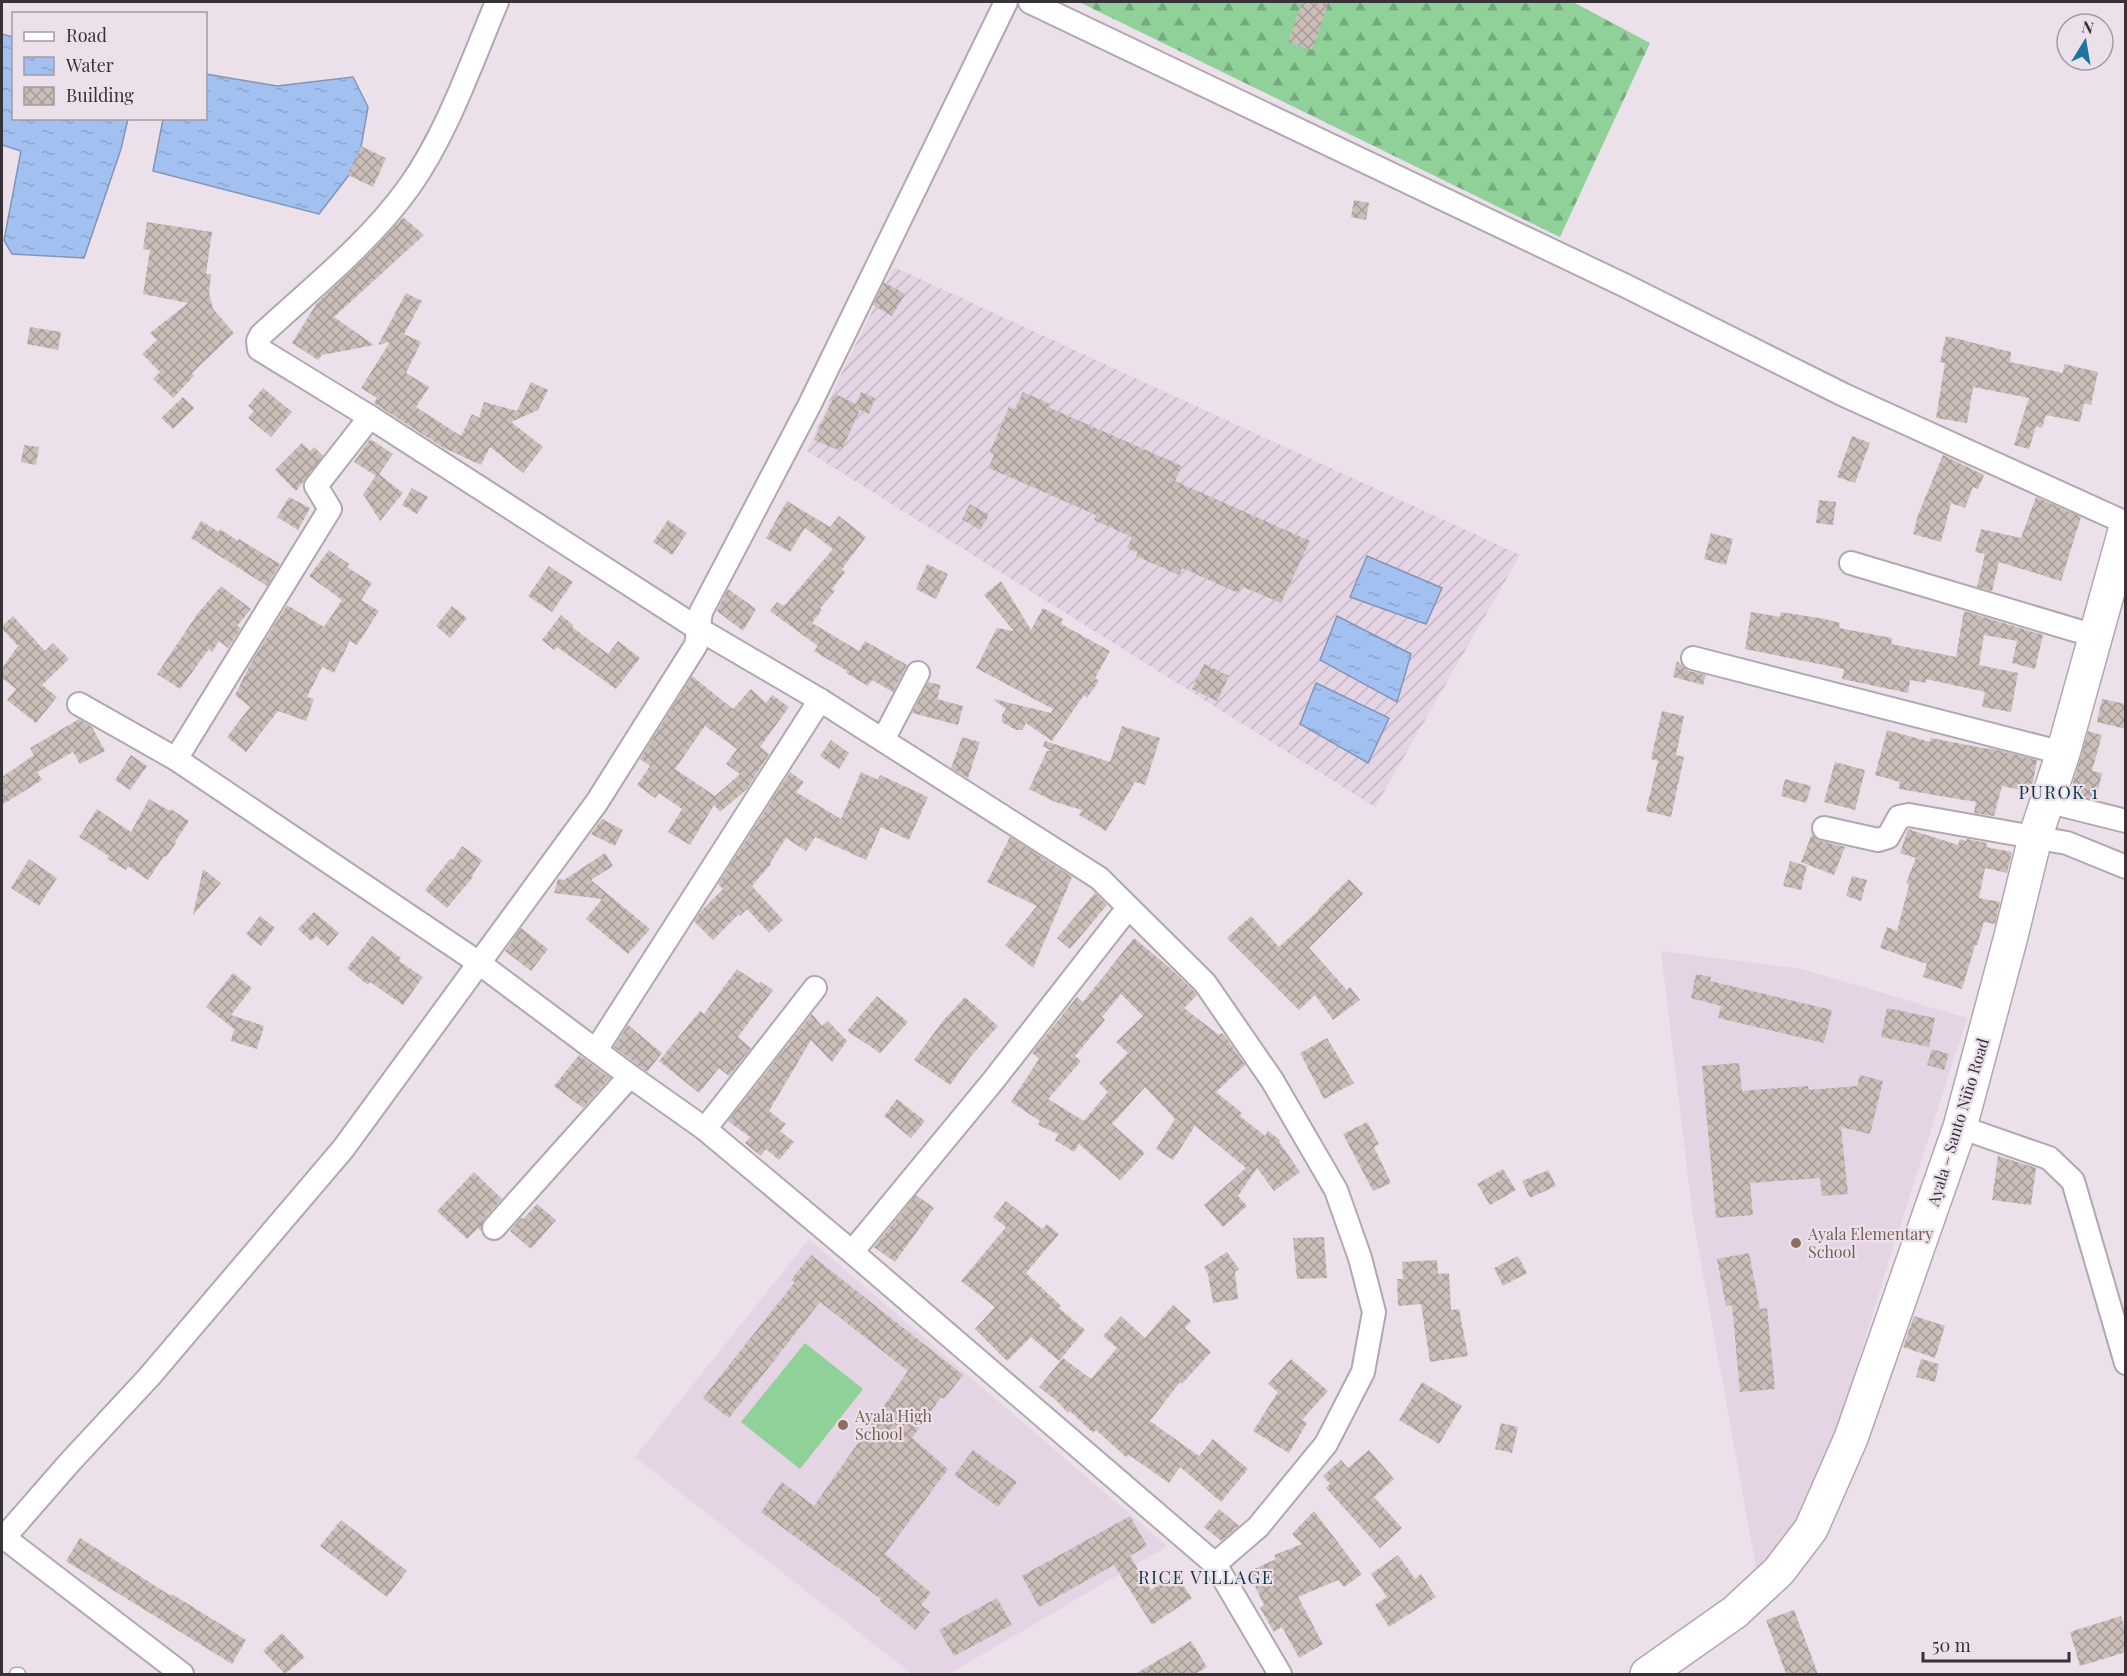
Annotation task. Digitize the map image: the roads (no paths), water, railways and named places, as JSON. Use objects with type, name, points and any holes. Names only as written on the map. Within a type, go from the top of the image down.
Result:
[{"type":"street","points":[[496,2],[441,131],[411,185],[343,261],[261,334],[258,341],[259,349],[370,417],[697,628],[820,700],[1099,878],[1205,983],[1272,1080],[1336,1190],[1360,1258],[1374,1312],[1363,1372],[1326,1444],[1258,1527],[1215,1564]]},
{"type":"street","points":[[182,1674],[2,1538],[149,1377],[343,1149],[597,801],[696,645],[701,612],[810,404],[1006,2]]},
{"type":"street","points":[[1030,2],[1602,275],[1844,395],[2126,525]]},
{"type":"street","points":[[176,759],[330,509],[316,486],[370,417]]},
{"type":"street","name":"Ayala – Santo Niño Road","points":[[1647,1674],[1735,1612],[1779,1570],[1811,1529],[1851,1438],[1960,1127],[2035,838],[2063,753],[2126,525]]},
{"type":"street","points":[[1851,563],[2095,636]]},
{"type":"street","points":[[1693,658],[2063,753]]},
{"type":"street","points":[[883,740],[918,673]]},
{"type":"street","points":[[596,1050],[820,700]]},
{"type":"street","points":[[79,704],[176,759],[479,963],[705,1129],[852,1252],[1215,1564],[1280,1674]]},
{"type":"street","points":[[2046,801],[2126,821]]},
{"type":"street","points":[[1824,828],[1878,840],[1888,837],[1899,817],[1909,815],[2067,843],[2126,867]]},
{"type":"street","points":[[852,1252],[993,1081],[1128,908]]},
{"type":"street","points":[[705,1129],[815,988]]},
{"type":"street","points":[[494,1228],[630,1076]]},
{"type":"street","points":[[1960,1127],[2049,1158],[2073,1180],[2126,1363]]},
{"type":"water","points":[[2,34],[12,37],[12,120],[128,120],[121,149],[84,258],[12,254],[4,240],[21,151],[2,145]]},
{"type":"water","points":[[207,74],[277,86],[353,77],[368,107],[361,147],[349,175],[319,214],[153,171],[163,120],[207,120]]},
{"type":"water","points":[[1367,556],[1442,588],[1426,624],[1350,597]]},
{"type":"water","points":[[1337,616],[1411,654],[1397,702],[1320,660]]},
{"type":"water","points":[[1316,683],[1389,718],[1368,763],[1300,724]]},
{"type":"place","name":"Ayala Elementary School","points":[[1796,1243]]},
{"type":"place","name":"Ayala High School","points":[[843,1425]]},
{"type":"district","name":"PUROK 1","points":[[2059,793]]},
{"type":"district","name":"RICE VILLAGE","points":[[1206,1578]]}]
